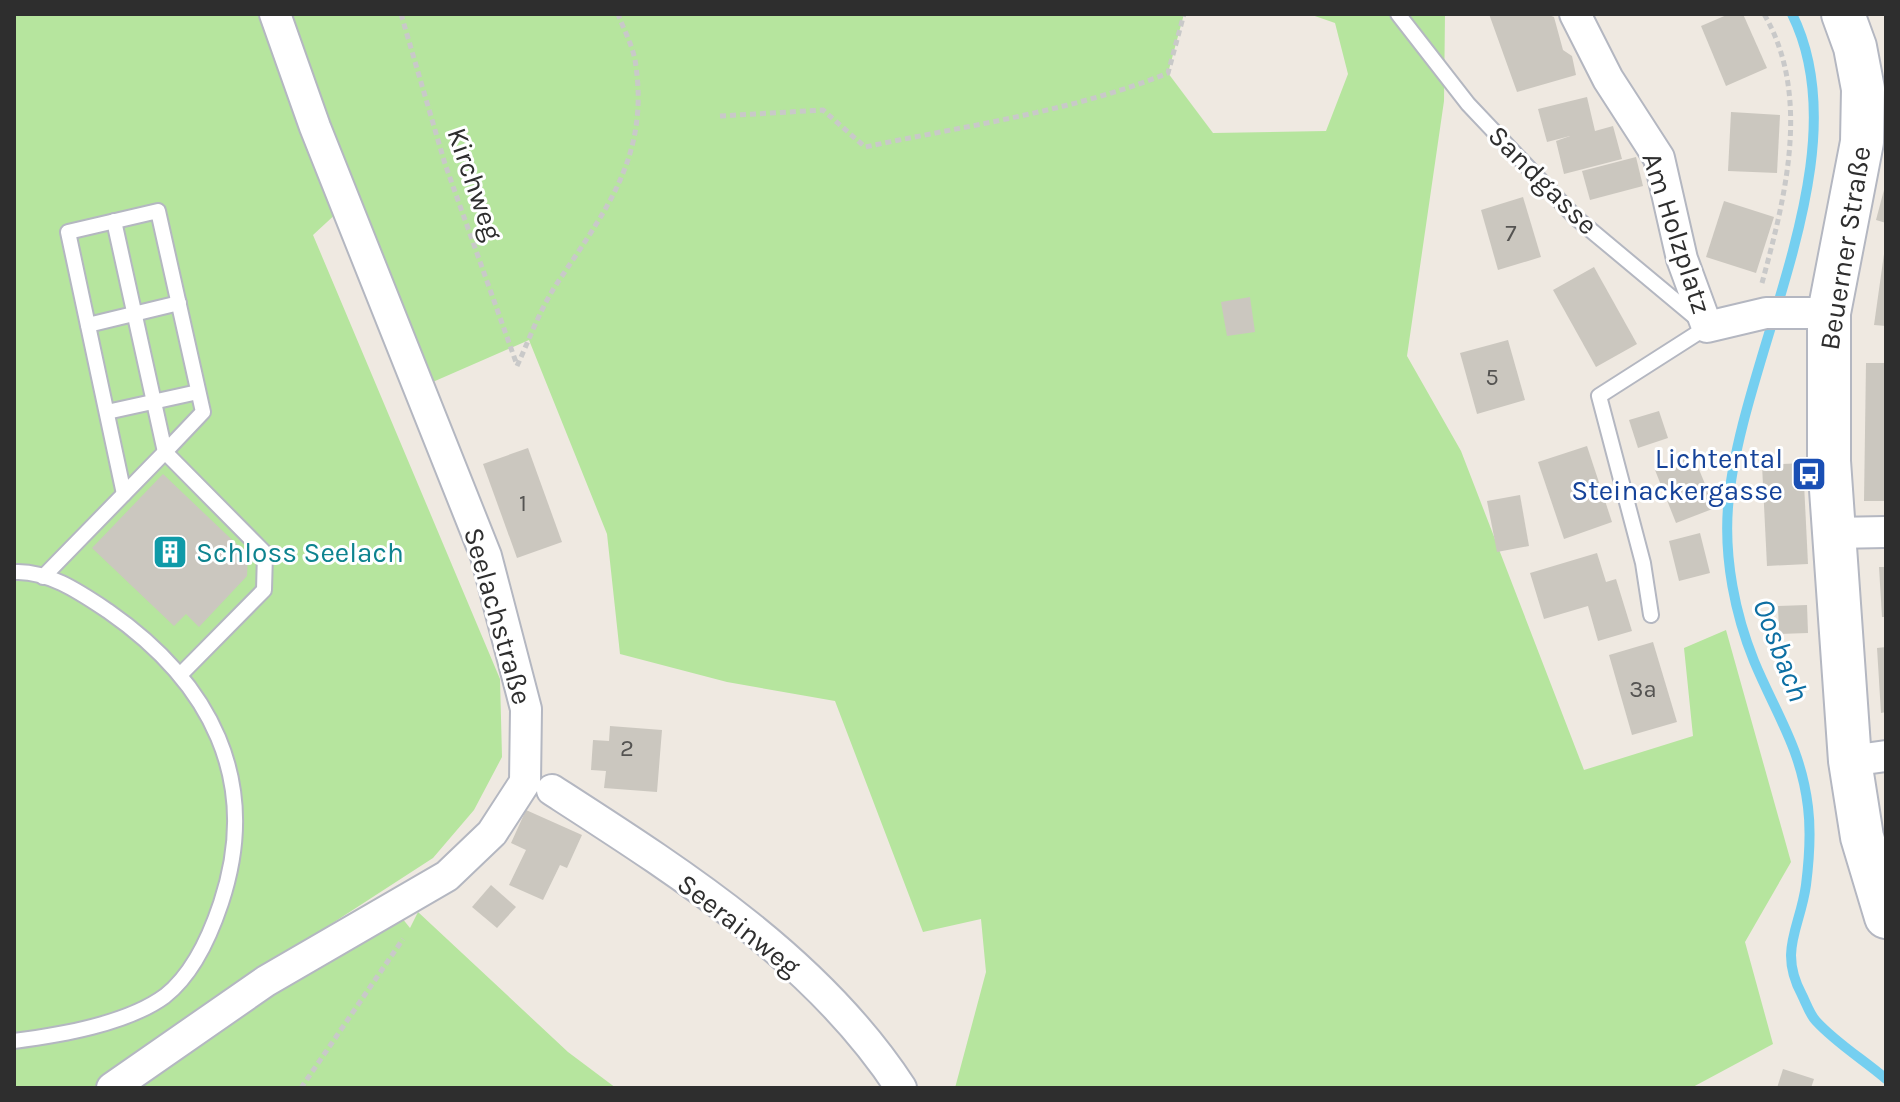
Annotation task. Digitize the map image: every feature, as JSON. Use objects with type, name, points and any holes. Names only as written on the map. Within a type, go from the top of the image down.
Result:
[{"type":"main road","name":"Beuerner Straße","points":[[1843,14],[1855,47],[1863,89],[1862,142],[1797,313],[1826,381],[1833,533],[1868,758],[1862,837],[1886,917]]},
{"type":"street","name":"Seelachstraße","points":[[112,1088],[266,981],[447,876],[492,833],[525,782],[526,709],[486,556],[315,127],[275,14]]},
{"type":"street","name":"Am Holzplatz","points":[[1575,14],[1608,79],[1659,158],[1682,259],[1707,327]]},
{"type":"street","points":[[1707,327],[1797,313]]},
{"type":"street","points":[[1833,533],[1886,532]]},
{"type":"street","name":"Seerainweg","points":[[552,790],[737,918],[829,997],[901,1088]]},
{"type":"lane","name":"Sandgasse","points":[[1398,14],[1468,104],[1575,217],[1707,327]]},
{"type":"lane","points":[[43,577],[165,452],[203,412],[158,211],[68,232],[124,494]]},
{"type":"lane","points":[[114,221],[165,452],[265,553],[264,590],[180,675]]},
{"type":"lane","points":[[88,325],[179,303]]},
{"type":"lane","points":[[1651,615],[1643,563],[1599,396],[1707,327]]},
{"type":"lane","points":[[107,412],[198,392]]},
{"type":"lane","points":[[14,572],[27,571],[78,590],[135,629],[180,675],[195,691],[220,740],[237,808],[233,867],[214,925],[194,963],[165,996],[131,1012],[66,1034],[14,1041]]},
{"type":"path","name":"Kirchweg","points":[[401,14],[445,164],[517,366],[552,291],[589,239],[622,179],[640,124],[635,57],[618,14]]},
{"type":"path","points":[[720,116],[823,110],[865,147],[995,119],[1133,87],[1168,73],[1184,14]]},
{"type":"path","points":[[1764,14],[1783,65],[1791,109],[1792,147],[1764,278]]},
{"type":"path","points":[[301,1088],[410,929]]},
{"type":"green space","points":[[14,14],[1184,14],[1168,73],[1213,133],[1326,131],[1348,74],[1335,23],[1309,14],[1445,14],[1444,101],[1407,356],[1461,451],[1584,770],[1693,736],[1684,648],[1726,630],[1791,862],[1745,942],[1773,1044],[1691,1088],[955,1088],[986,972],[981,919],[923,932],[835,701],[727,682],[620,654],[607,534],[529,340],[419,388],[353,198],[313,235],[500,679],[502,757],[474,810],[433,858],[183,1020],[92,1088],[14,1088]]},
{"type":"green space","points":[[386,898],[410,928],[418,912],[568,1052],[616,1088],[110,1088]]},
{"type":"building","points":[[1489,14],[1546,14],[1554,17],[1563,50],[1572,56],[1576,75],[1517,92]]},
{"type":"building","points":[[1729,14],[1743,14],[1767,68],[1726,86],[1701,26]]},
{"type":"building","points":[[1587,97],[1595,131],[1613,126],[1622,159],[1564,174],[1556,141],[1570,136],[1547,142],[1538,109]]},
{"type":"building","points":[[1731,112],[1780,115],[1777,173],[1728,171]]},
{"type":"building","points":[[1636,157],[1643,186],[1590,200],[1582,171]]},
{"type":"building","points":[[1886,187],[1886,223],[1876,220]]},
{"type":"building","points":[[1523,197],[1541,257],[1498,270],[1481,210]]},
{"type":"building","points":[[1724,201],[1774,217],[1756,273],[1706,257]]},
{"type":"building","points":[[1886,254],[1886,326],[1874,325]]},
{"type":"building","points":[[1594,267],[1637,344],[1596,367],[1553,290]]},
{"type":"building","points":[[1250,297],[1255,332],[1227,336],[1221,302]]},
{"type":"building","points":[[1508,340],[1525,400],[1477,414],[1460,353]]},
{"type":"building","points":[[1866,363],[1886,363],[1886,501],[1864,501]]},
{"type":"building","points":[[1659,411],[1668,438],[1638,448],[1629,420]]},
{"type":"building","points":[[1587,446],[1612,522],[1564,539],[1538,462]]},
{"type":"building","points":[[528,448],[562,542],[517,558],[483,464]]},
{"type":"building","points":[[1693,455],[1715,508],[1676,523],[1655,470]]},
{"type":"building","points":[[1803,463],[1808,564],[1767,566],[1762,465]]},
{"type":"building","name":"Schloss Seelach","points":[[163,474],[248,555],[247,576],[199,627],[186,614],[174,626],[92,548]]},
{"type":"building","points":[[1520,495],[1529,546],[1497,552],[1487,501]]},
{"type":"building","points":[[1700,533],[1710,573],[1679,581],[1669,541]]},
{"type":"building","points":[[1597,553],[1606,582],[1616,579],[1632,631],[1598,641],[1588,606],[1544,619],[1530,573]]},
{"type":"building","points":[[1879,567],[1886,567],[1886,617],[1882,617]]},
{"type":"building","points":[[1807,605],[1808,633],[1779,634],[1778,606]]},
{"type":"building","points":[[1653,642],[1677,722],[1632,735],[1609,655]]},
{"type":"building","points":[[1886,647],[1886,712],[1881,713],[1877,648]]},
{"type":"building","points":[[610,726],[662,730],[657,792],[604,788],[606,771],[591,770],[593,740],[609,741]]},
{"type":"building","points":[[526,810],[582,835],[567,868],[560,865],[543,900],[509,885],[526,850],[511,843]]},
{"type":"building","points":[[491,885],[516,907],[497,928],[472,907]]},
{"type":"building","points":[[1783,1069],[1814,1079],[1811,1088],[1777,1088]]},
{"type":"waterway","name":"Oosbach","points":[[1792,14],[1810,70],[1814,130],[1806,193],[1791,258],[1737,449],[1728,507],[1728,546],[1732,586],[1741,624],[1754,661],[1794,749],[1805,786],[1809,846],[1806,885],[1791,952],[1795,979],[1816,1021],[1886,1079]]},
{"type":"place","name":"Lichtental Steinackergasse","points":[[1809,474]]},
{"type":"place","name":"Schloss Seelach","points":[[170,552]]}]
